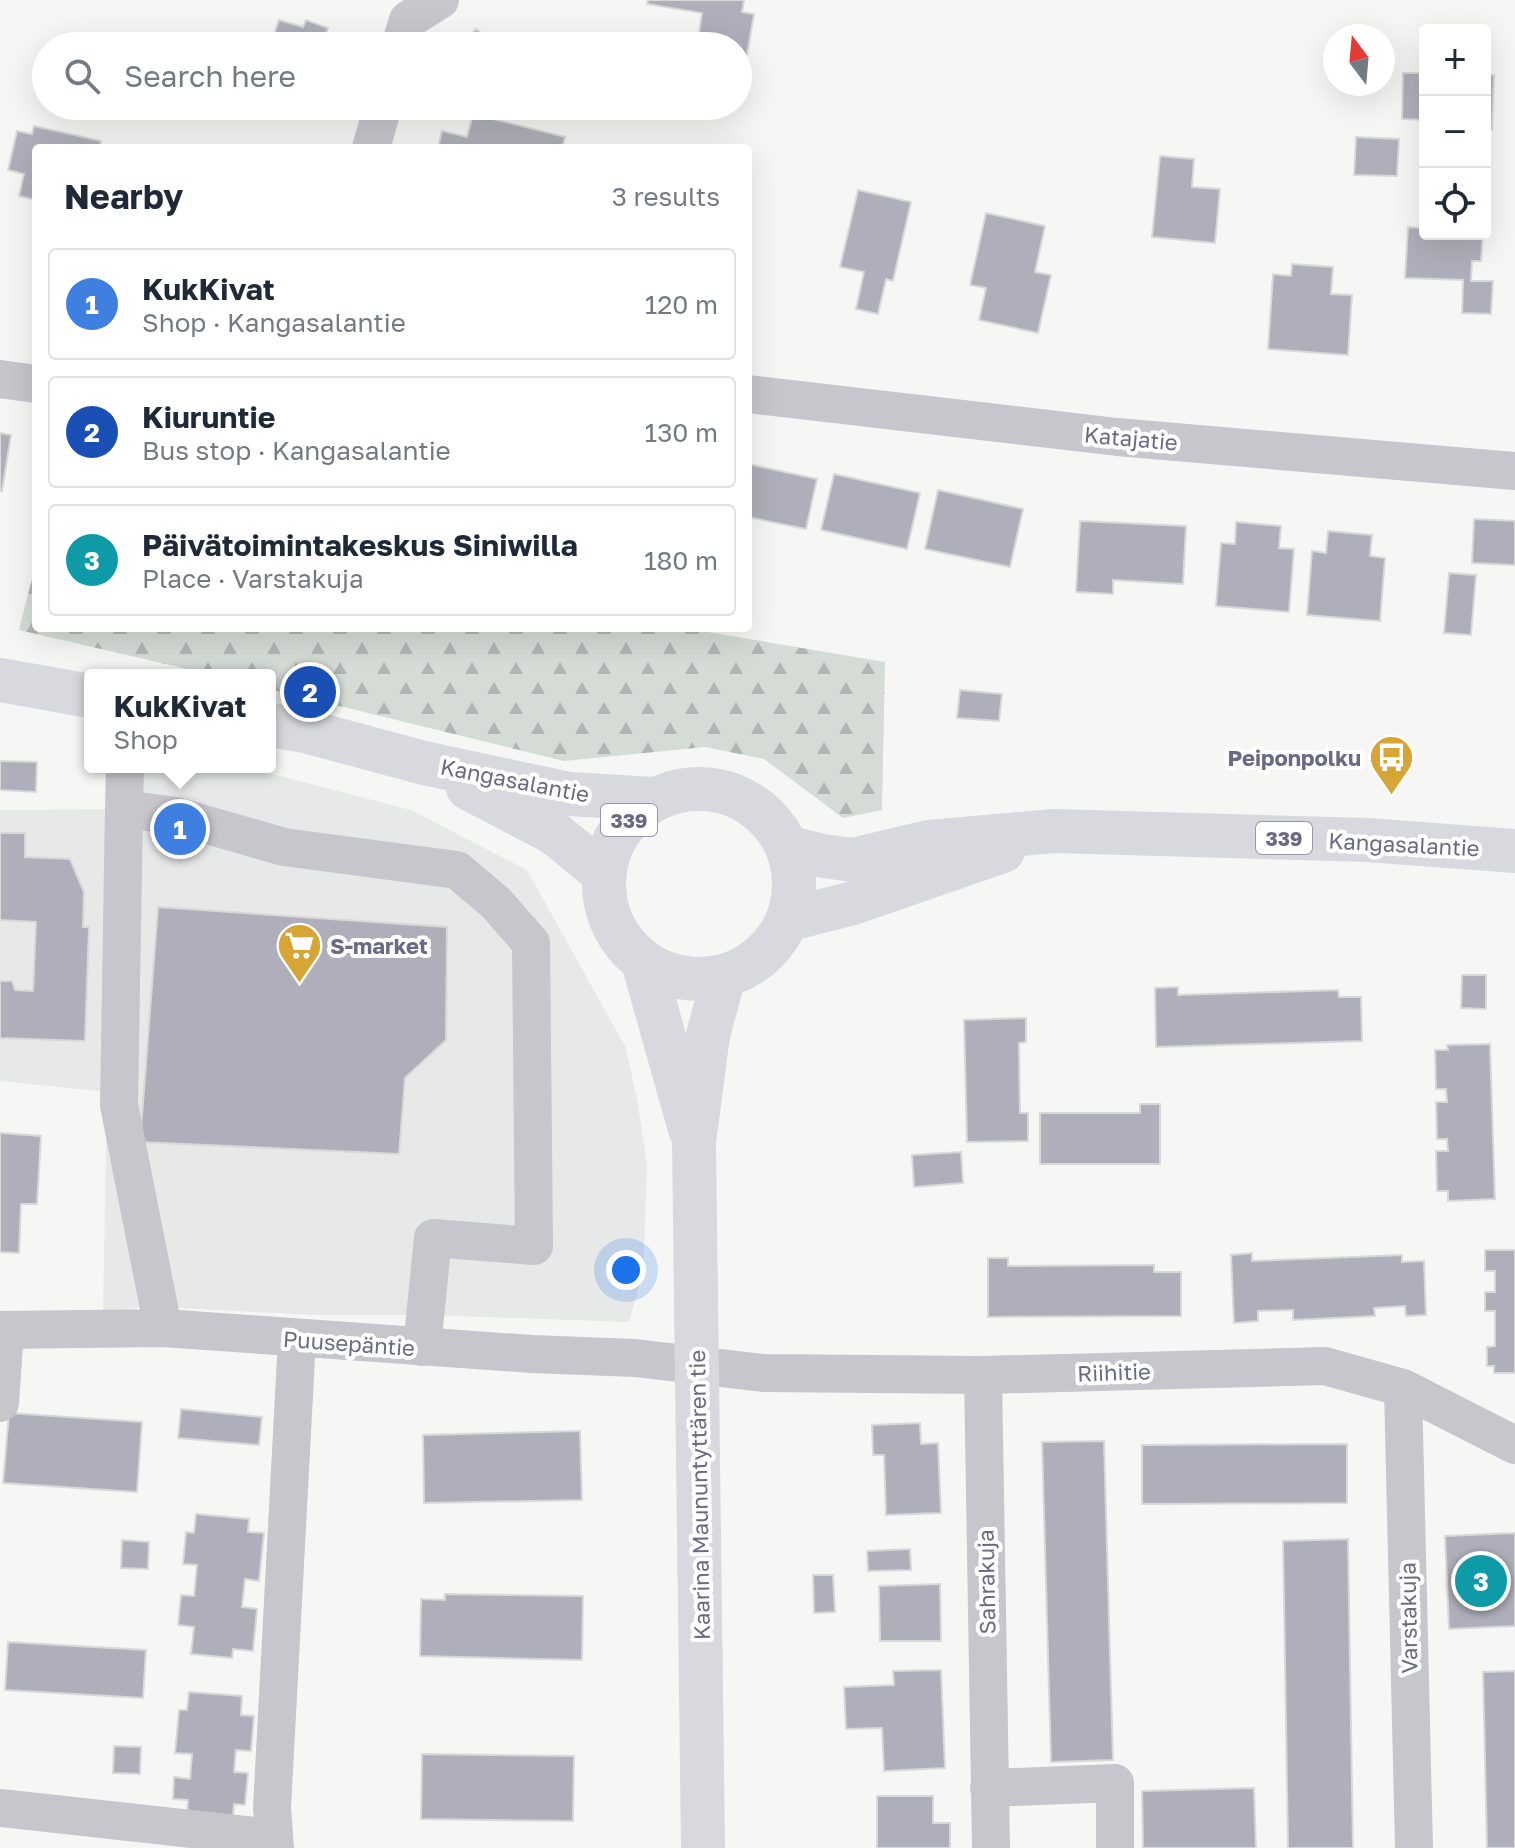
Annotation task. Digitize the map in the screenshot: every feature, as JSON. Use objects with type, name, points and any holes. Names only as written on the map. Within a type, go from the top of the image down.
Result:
[{"type":"main road","points":[[0,680],[84,695]]},
{"type":"main road","name":"Kangasalantie","points":[[276,726],[424,763],[569,794],[654,799]]},
{"type":"main road","name":"Kangasalantie","points":[[424,763],[554,833],[604,874]]},
{"type":"main road","name":"339","points":[[692,789],[712,789],[731,794],[749,802],[764,815],[787,847],[794,886],[787,920],[769,949],[741,970],[707,979],[682,978],[658,971],[630,951],[611,923],[603,891],[607,857],[624,825],[654,799],[692,789]]},
{"type":"main road","name":"Kangasalantie","points":[[787,920],[853,903],[1054,831]]},
{"type":"main road","name":"Kangasalantie","points":[[787,847],[853,860],[929,842],[1054,831],[1368,840],[1515,851]]},
{"type":"main road","name":"Kaarina Maununtyttären tie","points":[[643,962],[694,1142]]},
{"type":"main road","name":"Kaarina Maununtyttären tie","points":[[703,1848],[694,1142],[708,1035],[724,976]]},
{"type":"street","points":[[407,22],[440,0]]},
{"type":"street","points":[[372,144],[379,120]]},
{"type":"street","points":[[0,379],[32,383]]},
{"type":"street","name":"Katajatie","points":[[752,394],[1117,437],[1515,471]]},
{"type":"street","points":[[125,773],[119,1105],[163,1328]]},
{"type":"street","points":[[124,809],[176,816],[284,847],[457,870],[496,903],[531,943],[534,1246],[433,1238],[422,1347]]},
{"type":"street","name":"Puusepäntie","points":[[3,1330],[163,1328],[697,1364]]},
{"type":"street","points":[[0,1403],[3,1330]]},
{"type":"street","points":[[0,1808],[274,1843],[272,1808],[297,1339]]},
{"type":"street","name":"Riihitie","points":[[697,1364],[763,1373],[983,1375],[1325,1366],[1403,1388],[1515,1445]]},
{"type":"street","name":"Sahrakuja","points":[[983,1375],[991,1848]]},
{"type":"street","name":"Varstakuja","points":[[1403,1388],[1414,1848]]},
{"type":"street","points":[[989,1788],[1115,1783],[1115,1848]]},
{"type":"shaded area","points":[[125,773],[268,773],[411,810],[527,870],[626,1048],[647,1165],[643,1272],[629,1322],[425,1315],[314,1315],[158,1307],[103,1310],[107,1092],[0,1081],[0,810],[123,809]]},
{"type":"green space","points":[[32,578],[32,632],[708,632],[885,662],[882,810],[843,818],[764,759],[705,747],[564,761],[276,690],[276,669],[187,669],[19,630]]},
{"type":"building","points":[[648,0],[744,0],[742,12],[754,14],[751,32],[699,32],[702,13],[647,4]]},
{"type":"building","points":[[279,20],[303,27],[306,20],[328,28],[327,32],[275,32]]},
{"type":"building","points":[[1403,73],[1419,73],[1419,120],[1402,119]]},
{"type":"building","points":[[1491,75],[1494,75],[1492,130]]},
{"type":"building","points":[[471,120],[497,120],[565,137],[563,144],[439,144],[442,131],[467,137]]},
{"type":"building","points":[[34,126],[101,141],[100,144],[32,144],[32,199],[19,196],[24,174],[8,170],[17,131],[32,134]]},
{"type":"building","points":[[1356,137],[1399,139],[1397,176],[1354,175]]},
{"type":"building","points":[[1160,156],[1194,159],[1192,187],[1220,189],[1215,243],[1152,237]]},
{"type":"building","points":[[858,190],[911,202],[893,281],[886,279],[878,314],[856,309],[864,272],[840,267]]},
{"type":"building","points":[[986,213],[1045,226],[1035,272],[1051,275],[1038,333],[979,320],[986,288],[970,285]]},
{"type":"building","points":[[1408,227],[1419,228],[1419,240],[1483,240],[1481,261],[1472,261],[1471,281],[1493,281],[1491,314],[1462,313],[1463,280],[1405,278]]},
{"type":"building","points":[[1292,264],[1333,267],[1331,294],[1352,295],[1348,355],[1268,349],[1273,274],[1291,276]]},
{"type":"building","points":[[0,433],[11,435],[2,491],[0,491]]},
{"type":"building","points":[[752,465],[817,479],[806,529],[752,518]]},
{"type":"building","points":[[834,474],[920,493],[907,549],[821,530]]},
{"type":"building","points":[[938,490],[1023,509],[1010,567],[925,549]]},
{"type":"building","points":[[1474,519],[1515,521],[1515,565],[1472,563]]},
{"type":"building","points":[[1080,521],[1186,526],[1183,584],[1113,580],[1113,594],[1076,592]]},
{"type":"building","points":[[1236,522],[1281,526],[1279,548],[1294,549],[1289,612],[1216,606],[1221,543],[1235,544]]},
{"type":"building","points":[[1328,531],[1372,535],[1370,556],[1385,558],[1380,621],[1307,615],[1312,551],[1326,553]]},
{"type":"building","points":[[1449,573],[1476,575],[1471,635],[1444,633]]},
{"type":"building","points":[[960,690],[1002,694],[999,721],[957,718]]},
{"type":"building","points":[[0,761],[37,762],[36,792],[0,790]]},
{"type":"building","points":[[0,833],[25,833],[25,857],[70,859],[84,892],[83,927],[89,927],[85,1041],[0,1038],[0,981],[12,981],[15,990],[33,991],[36,922],[0,920]]},
{"type":"building","name":"S-market","points":[[158,907],[447,927],[446,1040],[405,1078],[399,1154],[140,1142]]},
{"type":"building","points":[[1462,975],[1486,975],[1486,1009],[1461,1008]]},
{"type":"building","points":[[1178,987],[1178,995],[1338,990],[1339,997],[1361,997],[1362,1041],[1156,1047],[1155,988]]},
{"type":"building","points":[[1026,1018],[1026,1042],[1019,1043],[1020,1113],[1028,1113],[1028,1141],[967,1142],[964,1020]]},
{"type":"building","points":[[1490,1044],[1495,1199],[1448,1201],[1448,1191],[1437,1191],[1436,1151],[1448,1151],[1447,1139],[1437,1139],[1436,1102],[1447,1102],[1446,1089],[1436,1089],[1435,1050],[1448,1050],[1447,1045]]},
{"type":"building","points":[[1140,1104],[1160,1104],[1160,1164],[1040,1164],[1040,1113],[1140,1113]]},
{"type":"building","points":[[0,1133],[41,1136],[37,1204],[21,1204],[19,1253],[0,1252]]},
{"type":"building","points":[[961,1152],[963,1183],[914,1187],[912,1155]]},
{"type":"building","points":[[1485,1250],[1515,1250],[1515,1373],[1494,1373],[1494,1366],[1487,1366],[1487,1347],[1495,1346],[1495,1311],[1485,1311],[1485,1292],[1495,1292],[1495,1271],[1485,1271]]},
{"type":"building","points":[[1252,1253],[1252,1261],[1402,1255],[1402,1262],[1424,1261],[1426,1315],[1406,1316],[1405,1306],[1374,1308],[1375,1316],[1293,1320],[1293,1310],[1258,1311],[1258,1321],[1234,1323],[1231,1255]]},
{"type":"building","points":[[988,1258],[1008,1258],[1008,1266],[1154,1265],[1154,1272],[1181,1272],[1181,1316],[988,1317]]},
{"type":"building","points":[[181,1409],[262,1417],[259,1445],[178,1438]]},
{"type":"building","points":[[9,1413],[142,1422],[137,1492],[3,1483]]},
{"type":"building","points":[[920,1423],[921,1444],[938,1443],[941,1513],[886,1515],[884,1455],[873,1455],[872,1425]]},
{"type":"building","points":[[580,1431],[582,1500],[424,1503],[423,1435]]},
{"type":"building","points":[[1104,1441],[1113,1760],[1051,1762],[1042,1442]]},
{"type":"building","points":[[1347,1444],[1347,1503],[1142,1504],[1142,1445]]},
{"type":"building","points":[[196,1514],[249,1519],[248,1532],[264,1533],[259,1581],[245,1579],[242,1607],[257,1609],[253,1651],[233,1649],[232,1658],[191,1654],[194,1627],[178,1625],[181,1595],[194,1596],[197,1565],[183,1564],[186,1532],[194,1533]]},
{"type":"building","points":[[1515,1533],[1515,1626],[1449,1629],[1445,1536]]},
{"type":"building","points":[[1348,1539],[1353,1848],[1288,1848],[1283,1541]]},
{"type":"building","points":[[122,1540],[149,1542],[148,1569],[121,1568]]},
{"type":"building","points":[[910,1549],[911,1570],[868,1571],[867,1551]]},
{"type":"building","points":[[813,1575],[833,1575],[835,1612],[814,1613]]},
{"type":"building","points":[[940,1584],[941,1641],[880,1641],[879,1586]]},
{"type":"building","points":[[445,1594],[583,1596],[582,1660],[420,1656],[421,1599],[445,1600]]},
{"type":"building","points":[[8,1642],[146,1650],[143,1698],[5,1690]]},
{"type":"building","points":[[941,1670],[945,1768],[884,1771],[882,1728],[846,1729],[844,1687],[894,1685],[893,1671]]},
{"type":"building","points":[[1515,1671],[1515,1848],[1487,1848],[1483,1672]]},
{"type":"building","points":[[189,1692],[242,1696],[241,1715],[254,1716],[251,1751],[236,1750],[234,1772],[248,1773],[245,1805],[234,1804],[233,1818],[187,1815],[188,1800],[173,1799],[174,1777],[190,1779],[192,1754],[175,1753],[179,1710],[187,1710]]},
{"type":"building","points":[[114,1746],[141,1747],[140,1774],[113,1773]]},
{"type":"building","points":[[422,1754],[574,1756],[573,1821],[421,1819]]},
{"type":"building","points":[[1254,1788],[1256,1848],[1143,1848],[1142,1791]]},
{"type":"building","points":[[877,1796],[933,1796],[933,1823],[950,1823],[950,1848],[877,1848]]},
{"type":"place","name":"Kiuruntie","points":[[310,692]]},
{"type":"place","name":"Peiponpolku","points":[[1392,796]]},
{"type":"place","name":"KukKivat","points":[[180,829]]},
{"type":"place","name":"S-market","points":[[299,984]]},
{"type":"place","name":"Päivätoimintakeskus Siniwilla","points":[[1481,1581]]}]
